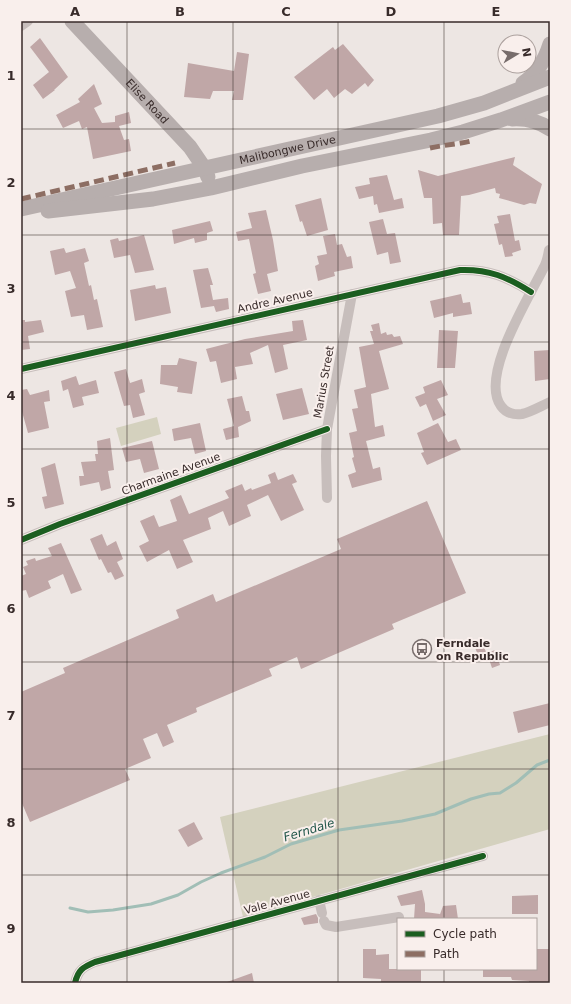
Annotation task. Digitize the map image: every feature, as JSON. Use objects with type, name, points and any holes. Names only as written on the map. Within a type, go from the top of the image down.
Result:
[{"type":"main road","name":"Elise Road","points":[[72,21],[190,147],[205,169],[211,188]]},
{"type":"main road","points":[[507,94],[536,72],[545,58],[550,44]]},
{"type":"main road","name":"Malibongwe Drive","points":[[21,208],[205,169],[464,110],[550,77]]},
{"type":"main road","name":"Malibongwe Drive","points":[[21,214],[153,199],[211,188],[302,166],[431,140],[463,132],[502,120],[550,102]]},
{"type":"main road","points":[[502,120],[530,120],[541,123],[550,129]]},
{"type":"street","points":[[21,26],[28,21]]},
{"type":"street","points":[[549,250],[545,266],[514,325],[504,348],[499,364],[496,382],[499,403],[504,412],[523,414],[550,402]]},
{"type":"street","name":"Andre Avenue","points":[[21,369],[460,270],[486,271],[498,275],[531,292]]},
{"type":"street","name":"Marius Street","points":[[328,498],[326,463],[327,429],[352,294]]},
{"type":"street","name":"Charmaine Avenue","points":[[21,540],[60,524],[327,429]]},
{"type":"street","name":"Vale Avenue","points":[[75,983],[78,972],[95,962],[483,856]]},
{"type":"street","points":[[320,900],[326,925],[336,927],[399,917]]},
{"type":"shaded area","points":[[157,417],[161,434],[121,446],[116,428]]},
{"type":"shaded area","points":[[550,734],[550,829],[243,917],[220,817]]},
{"type":"building","points":[[40,38],[68,77],[43,99],[33,85],[49,72],[30,47]]},
{"type":"building","points":[[343,44],[374,80],[368,87],[365,83],[352,94],[345,89],[334,98],[327,89],[314,100],[294,77],[333,47],[335,50]]},
{"type":"building","points":[[237,52],[249,54],[243,100],[232,100],[234,91],[213,91],[210,99],[184,97],[188,63],[234,71]]},
{"type":"building","points":[[94,84],[102,104],[94,108],[102,123],[115,122],[115,116],[129,112],[131,123],[119,126],[124,140],[129,139],[131,151],[93,159],[87,127],[82,129],[79,121],[63,128],[56,115],[80,102],[78,99]]},
{"type":"building","points":[[515,157],[513,165],[542,184],[536,204],[530,203],[524,205],[499,198],[500,194],[496,193],[495,188],[461,196],[459,235],[443,235],[442,223],[433,224],[432,198],[424,198],[418,170],[438,176]]},
{"type":"building","points":[[387,175],[394,200],[402,198],[404,208],[379,213],[377,204],[374,205],[373,196],[359,199],[355,187],[370,184],[369,178]]},
{"type":"building","points":[[321,198],[328,230],[307,236],[302,221],[300,222],[295,205]]},
{"type":"building","points":[[266,210],[278,271],[267,274],[271,291],[258,294],[253,274],[256,273],[249,239],[238,241],[236,232],[252,228],[248,213]]},
{"type":"building","points":[[510,214],[515,241],[519,240],[521,250],[512,253],[513,256],[505,257],[502,244],[499,245],[494,224],[499,223],[497,216]]},
{"type":"building","points":[[383,219],[387,234],[395,233],[401,262],[390,264],[388,252],[377,255],[369,222]]},
{"type":"building","points":[[210,221],[213,231],[207,233],[207,240],[195,243],[194,238],[174,244],[172,230]]},
{"type":"building","points":[[335,234],[337,245],[342,244],[347,257],[351,256],[353,268],[334,272],[335,276],[318,281],[315,266],[319,264],[317,256],[327,254],[323,236]]},
{"type":"building","points":[[144,235],[154,270],[135,273],[130,255],[114,258],[110,240],[118,238],[119,241]]},
{"type":"building","points":[[64,248],[66,253],[85,248],[89,261],[84,263],[89,286],[91,285],[94,300],[97,299],[103,327],[87,330],[84,315],[71,317],[65,291],[76,288],[70,271],[55,275],[50,251]]},
{"type":"building","points":[[208,268],[213,285],[210,285],[213,300],[228,298],[229,309],[216,312],[214,306],[201,308],[193,270]]},
{"type":"building","points":[[155,285],[156,289],[166,287],[171,313],[135,321],[130,290]]},
{"type":"building","points":[[461,294],[463,303],[470,302],[472,314],[453,317],[453,313],[434,318],[430,301]]},
{"type":"building","points":[[21,320],[25,320],[25,322],[41,320],[44,332],[28,336],[30,349],[21,350]]},
{"type":"building","points":[[303,320],[307,340],[283,345],[288,369],[275,373],[268,345],[250,353],[253,364],[235,367],[237,379],[221,383],[216,361],[210,362],[206,349],[245,339],[293,331],[292,321]]},
{"type":"building","points":[[379,323],[381,334],[386,332],[387,335],[392,334],[394,337],[400,336],[403,344],[379,351],[389,389],[371,394],[375,427],[383,425],[385,436],[366,441],[373,469],[380,467],[382,480],[352,488],[348,475],[356,472],[352,458],[354,457],[349,433],[357,431],[352,409],[358,408],[354,390],[366,387],[359,347],[374,344],[370,331],[373,331],[371,325]]},
{"type":"building","points":[[439,330],[458,331],[455,368],[437,368]]},
{"type":"building","points":[[550,350],[550,379],[535,381],[534,351]]},
{"type":"building","points":[[179,358],[197,362],[192,394],[177,392],[178,387],[160,384],[161,365],[177,365]]},
{"type":"building","points":[[126,369],[130,383],[142,379],[145,392],[139,394],[145,415],[133,418],[130,405],[124,406],[114,372]]},
{"type":"building","points":[[76,376],[79,385],[96,380],[99,393],[82,397],[84,405],[73,408],[68,389],[63,391],[61,381]]},
{"type":"building","points":[[441,380],[448,395],[437,399],[446,415],[433,421],[426,404],[420,407],[415,397],[425,393],[423,387]]},
{"type":"building","points":[[302,388],[309,414],[283,420],[276,394]]},
{"type":"building","points":[[27,389],[30,395],[49,390],[50,401],[44,402],[49,428],[28,433],[21,408],[21,390]]},
{"type":"building","points":[[242,396],[246,411],[249,411],[251,421],[238,427],[239,437],[226,440],[223,429],[234,426],[227,399]]},
{"type":"building","points":[[200,423],[206,451],[195,454],[191,438],[174,441],[172,429]]},
{"type":"building","points":[[438,423],[448,442],[456,439],[461,450],[427,465],[421,453],[424,452],[417,433]]},
{"type":"building","points":[[110,438],[114,470],[108,471],[111,488],[101,491],[99,482],[80,486],[79,476],[84,476],[81,462],[96,461],[95,454],[98,454],[97,441]]},
{"type":"building","points":[[152,441],[159,469],[144,473],[140,459],[126,462],[122,448]]},
{"type":"building","points":[[55,463],[64,504],[45,509],[42,497],[47,496],[41,468]]},
{"type":"building","points":[[275,472],[278,480],[293,474],[297,482],[292,484],[304,510],[281,521],[268,495],[247,505],[251,516],[229,526],[223,511],[208,518],[211,529],[183,540],[193,562],[177,569],[169,550],[147,562],[139,546],[149,541],[140,521],[154,515],[159,527],[177,521],[170,500],[181,495],[189,514],[229,498],[225,491],[242,484],[245,491],[271,483],[268,475]]},
{"type":"building","points":[[427,501],[466,593],[392,624],[394,629],[301,669],[297,657],[269,669],[272,676],[196,708],[197,712],[167,725],[174,742],[163,747],[157,733],[143,739],[151,758],[125,769],[130,780],[30,822],[21,801],[21,692],[65,673],[63,668],[179,618],[176,610],[213,594],[216,602],[341,549],[337,539]]},
{"type":"building","points":[[102,534],[107,546],[116,541],[123,559],[117,562],[124,576],[115,580],[111,572],[108,573],[101,559],[99,560],[90,539]]},
{"type":"building","points":[[61,543],[82,590],[71,594],[63,574],[48,581],[51,588],[29,598],[26,590],[21,591],[21,576],[26,574],[23,567],[28,565],[26,561],[35,558],[36,561],[52,556],[48,548]]},
{"type":"building","points":[[482,642],[488,657],[480,660],[474,645]]},
{"type":"building","points":[[495,650],[500,665],[492,668],[487,653]]},
{"type":"building","points":[[550,703],[550,725],[518,733],[513,712]]},
{"type":"building","points":[[194,822],[203,839],[188,847],[178,830]]},
{"type":"building","points":[[422,890],[425,912],[440,914],[439,917],[443,906],[456,905],[458,918],[414,918],[415,904],[401,906],[397,896]]},
{"type":"building","points":[[538,895],[538,914],[512,914],[512,896]]},
{"type":"building","points":[[316,914],[318,923],[304,925],[301,918]]},
{"type":"building","points":[[363,949],[376,949],[376,955],[389,954],[389,969],[421,970],[421,983],[381,983],[381,979],[363,978]]},
{"type":"building","points":[[537,949],[550,949],[550,983],[529,983],[529,981],[512,980],[511,977],[483,977],[483,970],[537,970]]},
{"type":"building","points":[[252,973],[254,983],[227,983],[227,982]]},
{"type":"waterway","name":"Ferndale","points":[[70,908],[88,912],[151,904],[178,895],[201,882],[265,857],[291,844],[339,830],[402,821],[435,814],[471,799],[489,794],[500,793],[516,783],[537,765],[550,760]]},
{"type":"marked path","points":[[430,148],[471,141]]},
{"type":"marked path","points":[[21,199],[175,163]]},
{"type":"cycle path","points":[[21,369],[460,270],[480,271],[497,275],[506,278],[531,292]]},
{"type":"cycle path","points":[[21,540],[60,524],[327,429]]},
{"type":"cycle path","points":[[75,983],[82,970],[95,962],[483,856]]},
{"type":"place","name":"Ferndale on Republic","points":[[422,649]]}]
